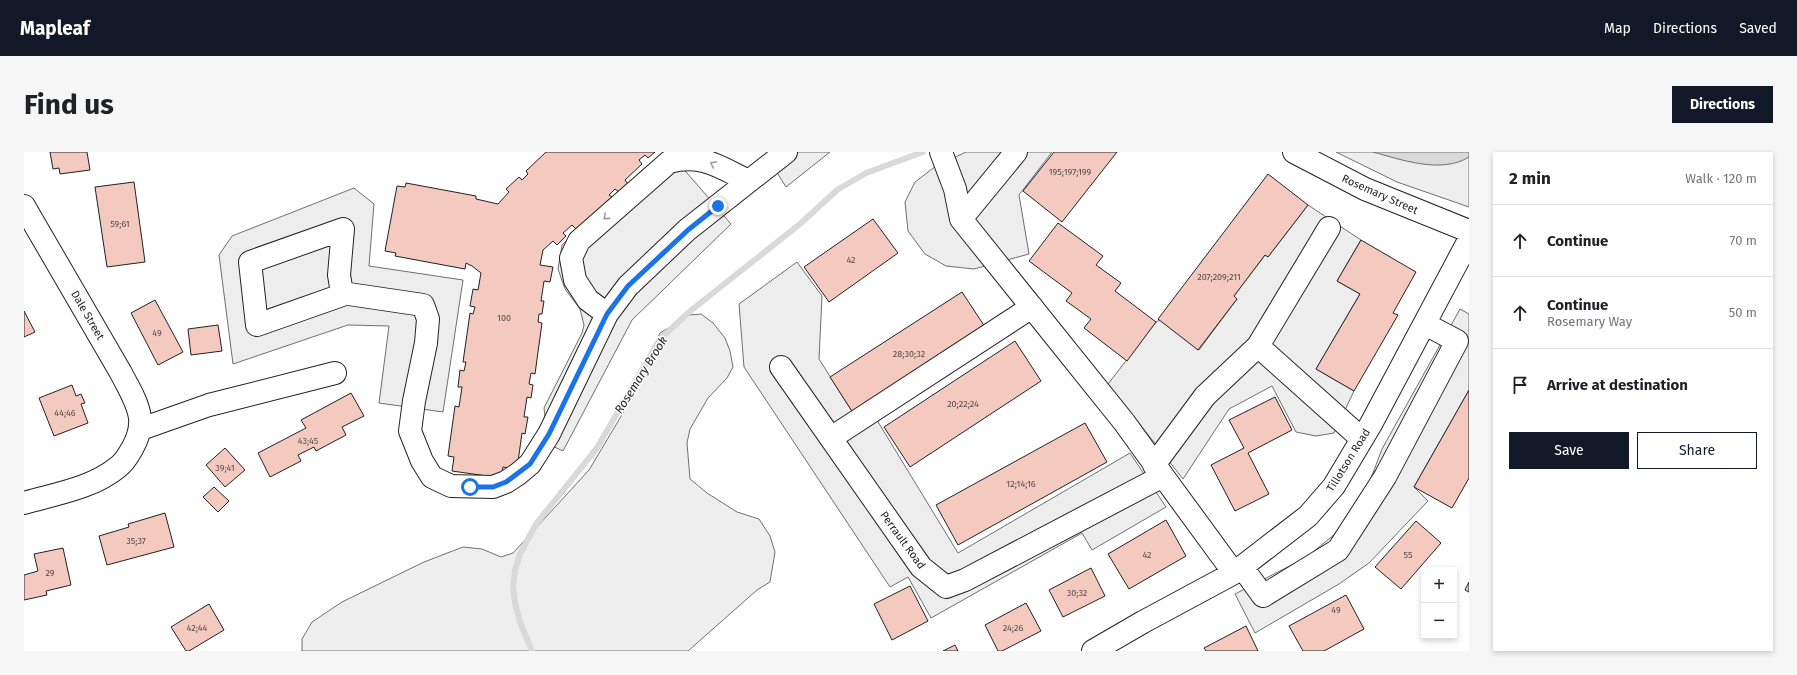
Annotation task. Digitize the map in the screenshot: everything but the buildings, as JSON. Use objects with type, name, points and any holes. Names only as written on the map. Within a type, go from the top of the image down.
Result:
[{"type":"street","points":[[345,294],[342,293],[340,288],[339,275],[343,229],[250,262],[257,325],[345,294],[423,305],[428,319],[426,343],[414,401],[410,431],[422,460],[432,476],[450,486],[493,487],[506,482],[530,464],[549,434],[607,314],[628,286],[688,230],[786,152]]},
{"type":"street","points":[[961,219],[1016,152]]},
{"type":"street","name":"Rosemary Street","points":[[1294,152],[1365,189],[1469,231]]},
{"type":"street","points":[[942,156],[955,189],[961,219],[1124,422],[1159,470],[1238,570],[1263,596],[1338,550],[1385,477],[1463,343],[1424,324]]},
{"type":"street","points":[[607,314],[588,300],[575,280],[571,258],[580,241],[669,162],[684,158],[707,160],[748,181]]},
{"type":"street","name":"Dale Street","points":[[24,206],[121,373],[134,399],[140,416],[141,429]]},
{"type":"street","points":[[1159,470],[1205,396],[1258,346],[1329,228]]},
{"type":"street","name":"Tillotson Road","points":[[1093,651],[1238,570],[1308,516],[1334,486],[1362,440],[1469,240]]},
{"type":"street","points":[[831,438],[1032,307]]},
{"type":"street","points":[[1258,346],[1362,440]]},
{"type":"street","name":"Perrault Road","points":[[781,367],[921,567],[946,587],[965,580],[1159,470]]},
{"type":"street","points":[[24,503],[88,484],[119,467],[128,457],[137,441],[141,429],[209,405],[335,373]]},
{"type":"shaded area","points":[[664,152],[669,152],[731,224],[632,320],[563,451],[548,444],[544,408],[582,333],[584,325],[580,309],[565,289],[558,269],[562,245]]},
{"type":"shaded area","points":[[778,152],[830,152],[786,187],[776,171]]},
{"type":"shaded area","points":[[966,152],[1052,152],[1019,195],[1029,254],[974,269],[946,266],[925,254],[908,231],[905,202],[915,182],[936,166]]},
{"type":"shaded area","points":[[1336,152],[1469,152],[1469,207],[1397,182]]},
{"type":"shaded area","points":[[1373,152],[1469,152],[1469,157],[1447,165],[1434,165],[1409,162]]},
{"type":"shaded area","points":[[354,188],[374,204],[369,266],[463,280],[443,412],[379,403],[389,326],[348,325],[233,364],[219,255],[232,236]]},
{"type":"shaded area","points":[[1308,205],[1361,240],[1337,281],[1360,294],[1316,369],[1354,391],[1334,433],[1316,436],[1296,432],[1272,386],[1229,409],[1183,479],[1108,384],[1156,322],[1160,320],[1199,350],[1237,299],[1234,296],[1265,255],[1268,257]]},
{"type":"shaded area","points":[[797,262],[822,296],[819,359],[855,416],[869,407],[958,553],[1130,453],[1166,507],[1092,550],[1082,533],[931,618],[908,577],[890,587],[744,367],[739,304]]},
{"type":"shaded area","points":[[1460,309],[1469,314],[1469,390],[1414,487],[1428,501],[1369,563],[1339,584],[1255,633],[1235,594],[1307,557],[1347,524],[1365,494],[1382,449]]},
{"type":"shaded area","points":[[701,314],[713,323],[725,338],[730,351],[733,367],[727,378],[708,398],[690,429],[687,443],[690,479],[707,493],[737,512],[759,519],[770,536],[775,552],[770,582],[757,590],[688,651],[302,651],[302,639],[312,622],[342,602],[424,562],[463,547],[482,549],[501,557],[513,553],[589,470],[623,413],[660,333],[689,315]]},
{"type":"waterway","name":"Rosemary Brook","points":[[532,651],[520,622],[515,603],[513,586],[515,570],[520,554],[536,524],[597,448],[660,339],[689,312],[800,224],[837,190],[866,173],[923,152]]},
{"type":"route","points":[[470,487],[493,487],[506,482],[530,464],[549,434],[607,314],[628,286],[688,230],[718,206]]}]
